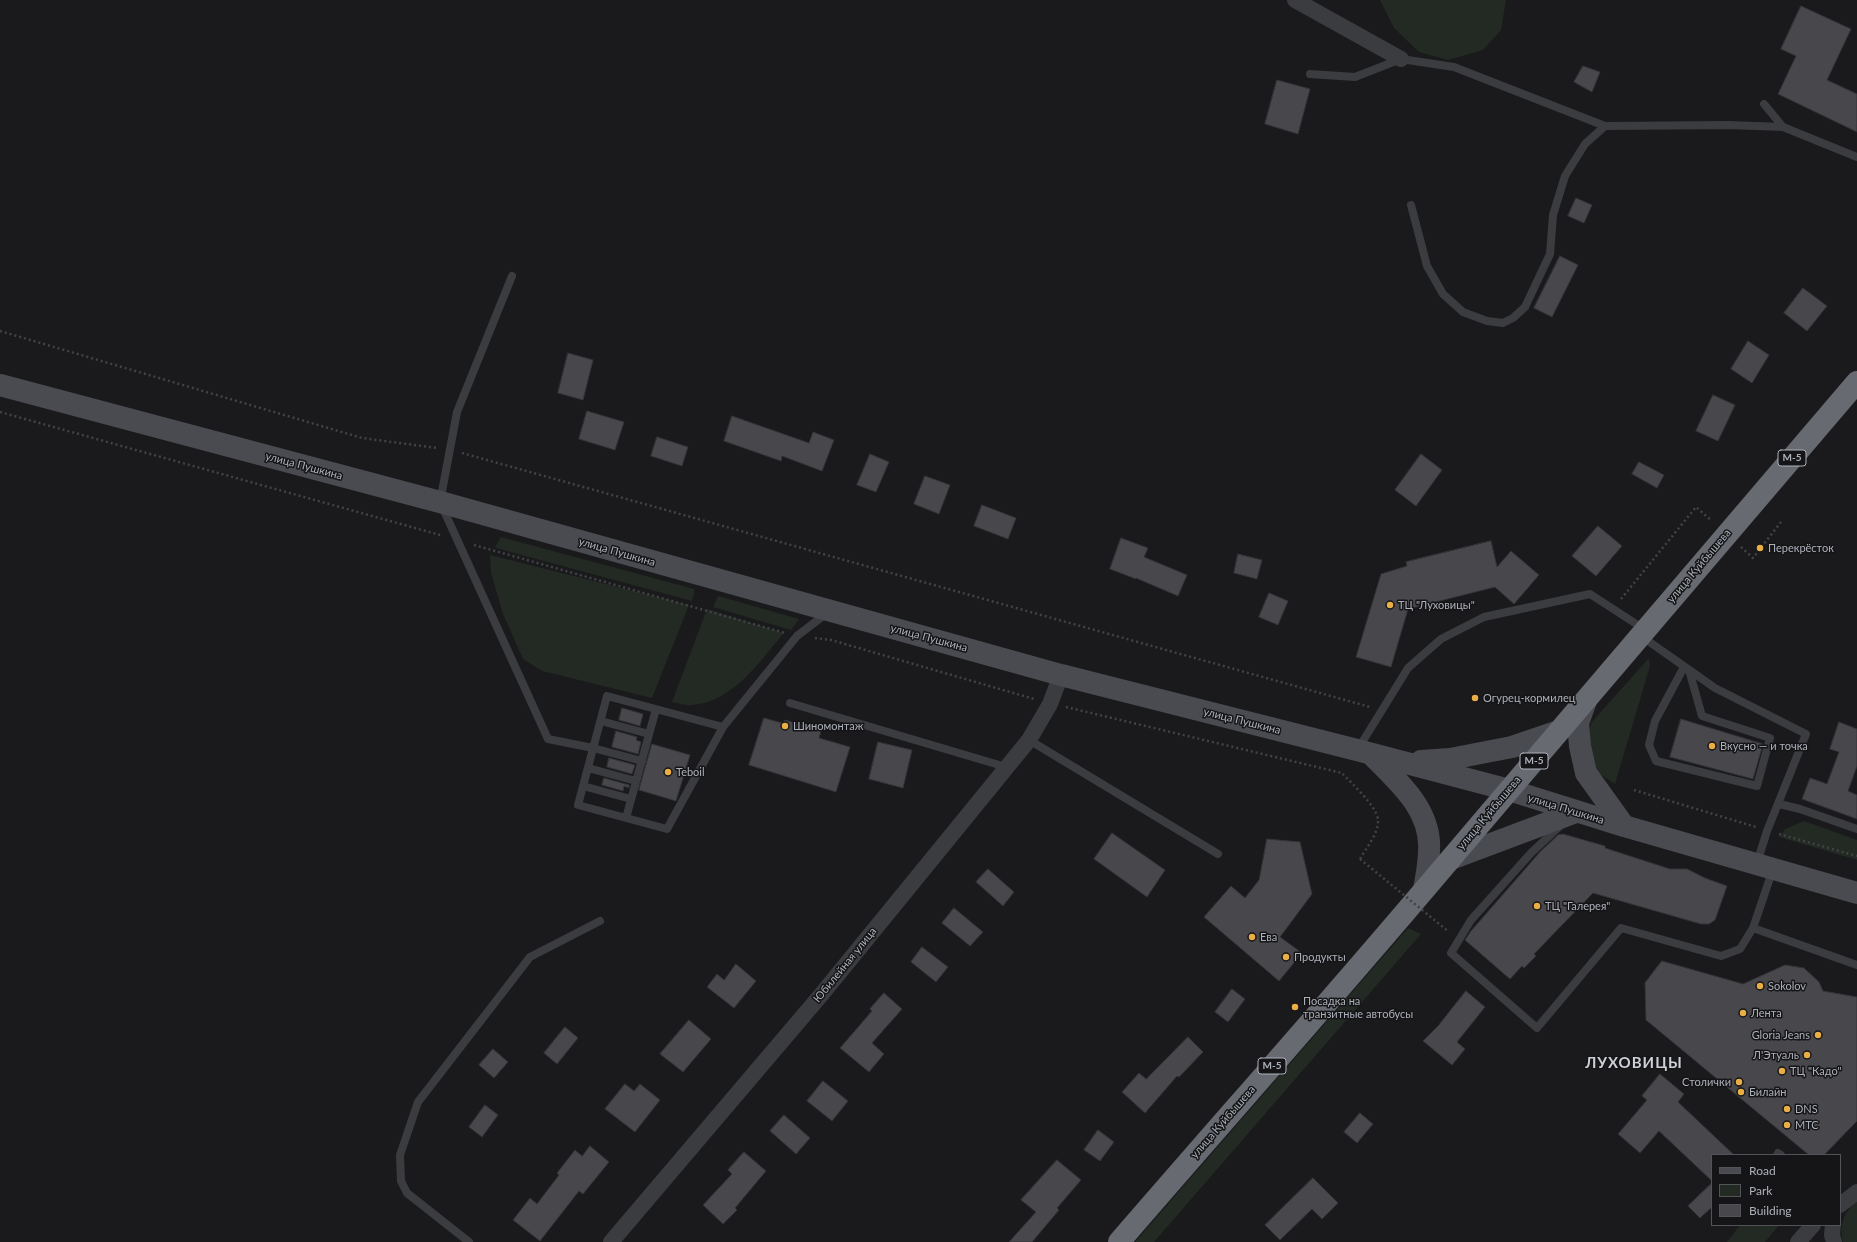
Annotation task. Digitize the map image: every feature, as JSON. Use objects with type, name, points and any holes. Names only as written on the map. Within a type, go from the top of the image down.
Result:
[{"type":"highway","name":"улица Куйбышева","points":[[1119,1242],[1451,859],[1857,382]]},
{"type":"main road","name":"улица Пушкина","points":[[0,385],[440,502],[1061,675],[1509,790],[1576,812],[1857,893]]},
{"type":"main road","points":[[1586,701],[1578,724],[1580,746],[1586,773],[1624,826]]},
{"type":"main road","points":[[1404,762],[1450,759],[1512,747],[1559,731]]},
{"type":"main road","points":[[1364,752],[1403,786],[1420,810],[1429,839],[1424,890]]},
{"type":"main road","points":[[1451,859],[1576,812]]},
{"type":"street","points":[[1295,0],[1402,59]]},
{"type":"street","name":"Юбилейная улица","points":[[611,1242],[821,995],[1029,740],[1050,704],[1061,675]]},
{"type":"street","points":[[1841,1203],[1857,1192]]},
{"type":"street","points":[[1798,1242],[1812,1226]]},
{"type":"street","points":[[1833,1226],[1832,1235],[1834,1242]]},
{"type":"lane","points":[[1310,74],[1355,77],[1402,59],[1454,67],[1606,126],[1728,124],[1783,127],[1857,157]]},
{"type":"lane","points":[[1764,104],[1783,127]]},
{"type":"lane","points":[[1411,205],[1426,266],[1443,294],[1463,312],[1487,321],[1503,324],[1526,307],[1550,254],[1553,215],[1565,176],[1585,144],[1606,126]]},
{"type":"lane","points":[[512,276],[457,412],[440,502],[548,738],[642,761]]},
{"type":"lane","points":[[1364,752],[1382,710],[1408,668],[1441,639],[1484,617],[1590,594],[1643,632],[1686,669],[1715,688],[1806,734],[1767,831],[1765,866],[1753,928],[1740,949],[1721,956],[1621,928],[1537,1028],[1451,953],[1471,920],[1531,853],[1576,812]]},
{"type":"lane","points":[[723,727],[607,696],[578,805],[667,829],[723,727],[797,636],[830,611]]},
{"type":"lane","points":[[1686,669],[1702,716],[1770,738],[1757,786],[1656,761],[1649,745],[1655,721],[1686,669]]},
{"type":"lane","points":[[790,704],[1006,767]]},
{"type":"lane","points":[[626,818],[656,709]]},
{"type":"lane","points":[[601,721],[649,734]]},
{"type":"lane","points":[[1029,740],[1218,854]]},
{"type":"lane","points":[[588,768],[636,781]]},
{"type":"lane","points":[[583,786],[631,799]]},
{"type":"lane","points":[[1779,804],[1800,809],[1857,829]]},
{"type":"lane","points":[[469,1242],[407,1193],[401,1181],[400,1155],[418,1102],[530,957],[600,921]]},
{"type":"lane","points":[[1753,928],[1857,965]]},
{"type":"path","points":[[0,331],[362,438],[449,450],[1382,710]]},
{"type":"path","points":[[0,412],[797,636],[831,640],[1050,704],[1342,773],[1373,807],[1378,819],[1374,834],[1360,859],[1449,932]]},
{"type":"path","points":[[1634,790],[1767,831],[1857,856]]},
{"type":"green space","points":[[1380,0],[1506,0],[1501,30],[1483,50],[1448,60],[1419,52],[1394,28]]},
{"type":"green space","points":[[501,537],[694,589],[692,601],[496,548],[495,547]]},
{"type":"green space","points":[[490,555],[689,605],[652,698],[542,671],[523,659],[503,614],[491,573]]},
{"type":"green space","points":[[718,596],[799,619],[791,630],[713,607]]},
{"type":"green space","points":[[707,609],[784,633],[744,678],[721,696],[708,702],[693,705],[672,702]]},
{"type":"green space","points":[[1649,658],[1650,666],[1615,784],[1595,771],[1587,744],[1591,723]]},
{"type":"green space","points":[[1804,821],[1857,840],[1857,860],[1779,837],[1785,829]]},
{"type":"green space","points":[[1408,928],[1421,934],[1154,1242],[1135,1242]]},
{"type":"green space","points":[[1857,1202],[1857,1242],[1843,1242],[1843,1220],[1848,1210]]},
{"type":"green space","points":[[1739,1226],[1778,1226],[1765,1242],[1727,1242]]},
{"type":"building","points":[[1801,6],[1851,29],[1827,80],[1857,94],[1857,132],[1778,94],[1796,56],[1781,49]]},
{"type":"building","points":[[1583,66],[1600,72],[1592,92],[1574,82]]},
{"type":"building","points":[[1277,80],[1310,89],[1298,134],[1265,124]]},
{"type":"building","points":[[1576,198],[1592,205],[1584,223],[1568,216]]},
{"type":"building","points":[[1560,256],[1578,265],[1552,317],[1534,308]]},
{"type":"building","points":[[1803,288],[1827,306],[1807,331],[1784,313]]},
{"type":"building","points":[[1748,341],[1769,355],[1752,383],[1731,369]]},
{"type":"building","points":[[568,353],[593,360],[583,400],[558,393]]},
{"type":"building","points":[[1713,395],[1735,405],[1718,441],[1696,431]]},
{"type":"building","points":[[587,411],[624,422],[615,450],[579,439]]},
{"type":"building","points":[[732,416],[809,443],[813,432],[834,440],[822,471],[782,456],[781,461],[724,441]]},
{"type":"building","points":[[657,437],[688,447],[682,466],[651,456]]},
{"type":"building","points":[[870,454],[889,462],[876,492],[857,485]]},
{"type":"building","points":[[1421,454],[1442,470],[1416,506],[1395,490]]},
{"type":"building","points":[[1639,462],[1664,475],[1657,488],[1632,474]]},
{"type":"building","points":[[925,476],[950,485],[939,514],[914,504]]},
{"type":"building","points":[[982,505],[1016,518],[1008,539],[974,526]]},
{"type":"building","points":[[1598,526],[1622,546],[1596,576],[1572,556]]},
{"type":"building","points":[[1121,538],[1148,548],[1144,557],[1187,575],[1178,596],[1136,578],[1110,569]]},
{"type":"building","name":"ТЦ \"Луховицы\"","points":[[1491,541],[1497,567],[1511,551],[1539,575],[1514,604],[1495,587],[1408,609],[1391,667],[1356,657],[1381,574],[1407,566],[1406,562]]},
{"type":"building","points":[[1238,554],[1262,560],[1257,579],[1234,573]]},
{"type":"building","points":[[1269,593],[1288,601],[1278,625],[1259,617]]},
{"type":"building","points":[[622,708],[643,714],[640,726],[619,720]]},
{"type":"building","points":[[764,718],[782,723],[785,720],[821,731],[819,738],[850,747],[836,792],[749,765]]},
{"type":"building","points":[[1681,719],[1763,744],[1753,779],[1670,757]]},
{"type":"building","points":[[1839,722],[1857,729],[1857,766],[1848,791],[1857,795],[1857,819],[1802,799],[1810,778],[1827,784],[1839,752],[1830,749]]},
{"type":"building","points":[[616,731],[637,737],[636,740],[641,742],[638,754],[612,747]]},
{"type":"building","points":[[878,742],[912,750],[903,788],[869,779]]},
{"type":"building","points":[[652,744],[690,755],[676,801],[639,790]]},
{"type":"building","points":[[609,758],[635,765],[632,774],[607,767]]},
{"type":"building","points":[[604,778],[629,785],[629,788],[624,786],[623,791],[602,785]]},
{"type":"building","points":[[1112,833],[1165,870],[1147,897],[1094,859]]},
{"type":"building","name":"ТЦ \"Галерея\"","points":[[1563,834],[1605,846],[1605,848],[1670,869],[1687,869],[1705,878],[1727,886],[1715,920],[1709,924],[1701,924],[1593,893],[1534,954],[1536,956],[1524,968],[1522,966],[1510,979],[1465,940],[1471,931],[1540,852],[1558,835]]},
{"type":"building","points":[[1267,839],[1300,842],[1312,894],[1280,937],[1302,953],[1279,981],[1204,917],[1231,886],[1245,898],[1259,880]]},
{"type":"building","points":[[988,869],[1014,892],[1003,906],[976,882]]},
{"type":"building","points":[[954,908],[983,932],[970,946],[942,923]]},
{"type":"building","points":[[922,947],[948,967],[936,982],[911,962]]},
{"type":"building","name":"ТЦ \"Кадо\"","points":[[1662,961],[1743,984],[1785,965],[1804,968],[1819,982],[1823,991],[1857,997],[1857,1121],[1825,1154],[1808,1154],[1646,1020],[1645,983]]},
{"type":"building","points":[[736,964],[756,981],[734,1008],[707,987],[717,974],[724,980]]},
{"type":"building","points":[[1232,989],[1245,999],[1228,1022],[1215,1012]]},
{"type":"building","points":[[1466,991],[1485,1007],[1457,1042],[1465,1049],[1452,1065],[1423,1041],[1438,1026]]},
{"type":"building","points":[[884,993],[902,1009],[872,1043],[884,1054],[869,1072],[840,1048],[872,1011],[870,1009]]},
{"type":"building","points":[[689,1020],[711,1039],[683,1072],[660,1054]]},
{"type":"building","points":[[565,1027],[578,1038],[557,1064],[544,1053]]},
{"type":"building","points":[[1188,1037],[1203,1052],[1179,1077],[1177,1076],[1145,1113],[1122,1092],[1139,1073],[1146,1079]]},
{"type":"building","points":[[493,1049],[508,1062],[494,1078],[479,1065]]},
{"type":"building","points":[[1660,1074],[1684,1094],[1678,1102],[1733,1154],[1711,1154],[1711,1180],[1659,1131],[1640,1153],[1618,1134],[1647,1100],[1642,1096]]},
{"type":"building","points":[[823,1081],[848,1101],[832,1121],[807,1101]]},
{"type":"building","points":[[625,1084],[634,1091],[640,1084],[660,1100],[635,1132],[605,1109]]},
{"type":"building","points":[[485,1105],[498,1115],[482,1137],[469,1127]]},
{"type":"building","points":[[1360,1113],[1373,1124],[1357,1143],[1344,1132]]},
{"type":"building","points":[[784,1115],[810,1138],[796,1154],[770,1131]]},
{"type":"building","points":[[1098,1130],[1114,1142],[1100,1161],[1084,1150]]},
{"type":"building","points":[[590,1146],[609,1162],[583,1194],[579,1191],[540,1241],[513,1220],[530,1198],[537,1204],[559,1175],[557,1173],[575,1150],[582,1156]]},
{"type":"building","points":[[744,1152],[766,1171],[735,1208],[737,1210],[723,1224],[703,1205],[732,1174],[728,1170]]},
{"type":"building","points":[[1057,1160],[1081,1180],[1057,1208],[1059,1210],[1032,1242],[1009,1242],[1036,1212],[1021,1200]]},
{"type":"building","points":[[1313,1178],[1338,1203],[1322,1219],[1312,1209],[1280,1240],[1265,1225]]},
{"type":"building","points":[[1711,1184],[1711,1208],[1700,1218],[1688,1206]]},
{"type":"place","name":"Перекрёсток","points":[[1760,548]]},
{"type":"place","name":"ТЦ \"Луховицы\"","points":[[1390,605]]},
{"type":"place","name":"Огурец-кормилец","points":[[1475,698]]},
{"type":"place","name":"Шиномонтаж","points":[[785,726]]},
{"type":"place","name":"Вкусно — и точка","points":[[1712,746]]},
{"type":"place","name":"Teboil","points":[[668,772]]},
{"type":"place","name":"ТЦ \"Галерея\"","points":[[1537,906]]},
{"type":"place","name":"Ева","points":[[1252,937]]},
{"type":"place","name":"Продукты","points":[[1286,957]]},
{"type":"place","name":"Sokolov","points":[[1760,986]]},
{"type":"place","name":"Посадка на транзитные автобусы","points":[[1295,1007]]},
{"type":"place","name":"Лента","points":[[1743,1013]]},
{"type":"place","name":"Gloria Jeans","points":[[1818,1035]]},
{"type":"place","name":"Л'Этуаль","points":[[1807,1055]]},
{"type":"place","name":"ТЦ \"Кадо\"","points":[[1782,1071]]},
{"type":"place","name":"Столички","points":[[1739,1082]]},
{"type":"place","name":"Билайн","points":[[1741,1092]]},
{"type":"place","name":"DNS","points":[[1787,1109]]},
{"type":"place","name":"МТС","points":[[1787,1125]]},
{"type":"district","name":"ЛУХОВИЦЫ","points":[[1634,1063]]}]
